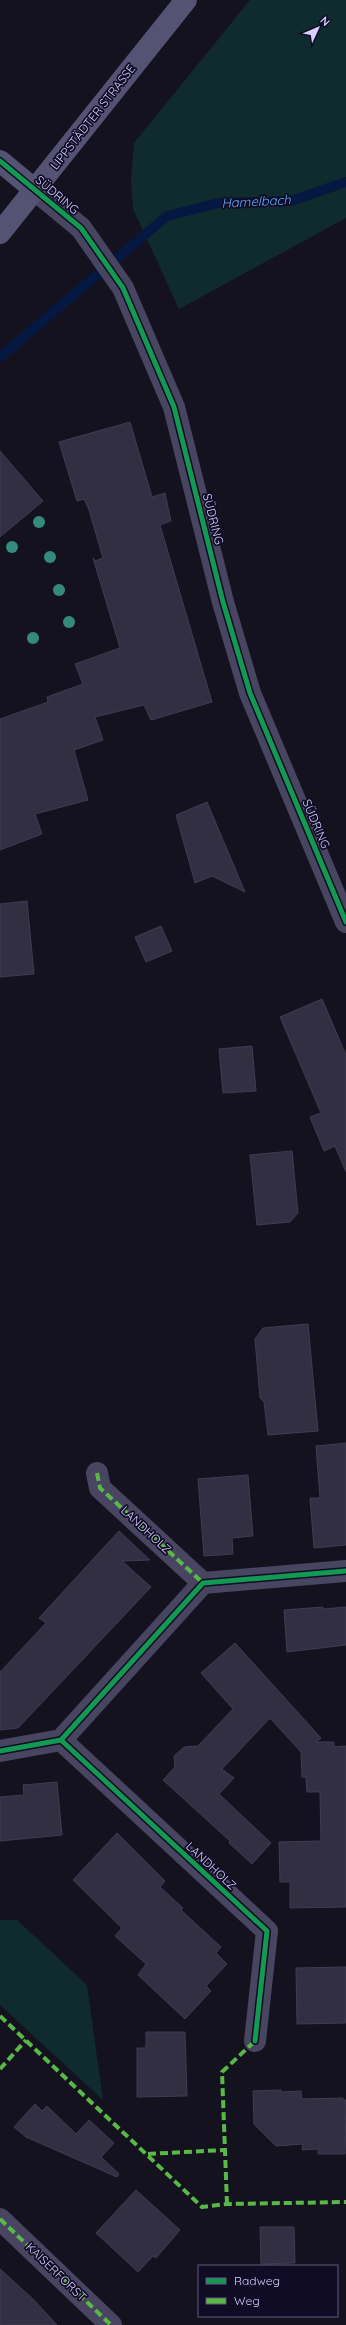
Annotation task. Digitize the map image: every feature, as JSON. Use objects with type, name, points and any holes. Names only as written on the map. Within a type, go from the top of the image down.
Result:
[{"type":"street","name":"LIPPSTÄDTER STRASSE","points":[[0,233],[186,0]]},
{"type":"street","name":"SÜDRING","points":[[0,161],[81,228],[123,288],[174,407],[223,602],[250,693],[346,922]]},
{"type":"street","name":"LANDHOLZ","points":[[97,1473],[100,1488],[203,1583]]},
{"type":"street","points":[[0,1751],[61,1740],[203,1583],[346,1571]]},
{"type":"street","name":"LANDHOLZ","points":[[61,1740],[267,1931],[255,2041]]},
{"type":"street","name":"KAISERFORST","points":[[0,2219],[111,2325]]},
{"type":"green space","points":[[250,0],[346,0],[346,218],[179,309],[133,209],[131,180],[134,143]]},
{"type":"green space","points":[[0,1920],[17,1920],[87,1985],[103,2100],[0,2005]]},
{"type":"building","points":[[130,422],[152,497],[165,493],[171,521],[160,525],[212,702],[151,720],[144,705],[95,717],[103,740],[74,750],[88,800],[35,814],[42,834],[0,850],[0,719],[48,702],[47,697],[83,684],[75,664],[120,648],[93,558],[95,561],[103,558],[89,510],[84,499],[77,501],[59,442]]},
{"type":"building","points":[[0,451],[43,501],[0,537]]},
{"type":"building","points":[[207,802],[245,892],[212,876],[195,883],[176,815]]},
{"type":"building","points":[[27,901],[34,974],[0,977],[0,904]]},
{"type":"building","points":[[161,926],[172,951],[146,962],[135,937]]},
{"type":"building","points":[[322,999],[346,1055],[346,1172],[335,1146],[324,1151],[310,1117],[321,1113],[280,1017]]},
{"type":"building","points":[[252,1046],[256,1091],[223,1093],[219,1049]]},
{"type":"building","points":[[292,1151],[298,1213],[290,1222],[257,1225],[250,1155]]},
{"type":"building","points":[[308,1324],[318,1431],[268,1435],[264,1402],[260,1398],[255,1339],[263,1328]]},
{"type":"building","points":[[346,1443],[346,1545],[314,1548],[310,1498],[320,1498],[316,1446]]},
{"type":"building","points":[[248,1475],[253,1536],[232,1538],[233,1554],[204,1556],[198,1479]]},
{"type":"building","points":[[119,1531],[150,1560],[122,1561],[151,1587],[18,1728],[0,1730],[0,1672],[46,1623],[39,1618]]},
{"type":"building","points":[[323,1607],[323,1609],[346,1607],[346,1645],[287,1652],[284,1610]]},
{"type":"building","points":[[235,1643],[321,1738],[316,1742],[334,1742],[334,1747],[346,1746],[346,1907],[290,1908],[290,1882],[280,1882],[279,1842],[321,1841],[320,1792],[307,1792],[306,1777],[302,1777],[301,1752],[270,1718],[222,1769],[234,1778],[219,1794],[271,1843],[252,1864],[229,1843],[230,1841],[163,1780],[175,1767],[174,1756],[184,1747],[198,1746],[233,1709],[201,1673]]},
{"type":"building","points":[[57,1782],[62,1835],[0,1841],[0,1797],[24,1795],[23,1785]]},
{"type":"building","points":[[117,1833],[165,1881],[160,1887],[183,1908],[181,1910],[221,1947],[216,1953],[227,1964],[206,1986],[211,1991],[185,2019],[138,1975],[146,1964],[115,1936],[122,1928],[73,1880]]},
{"type":"building","points":[[346,1967],[346,2023],[297,2024],[296,1968]]},
{"type":"building","points":[[146,2032],[185,2032],[187,2096],[137,2097],[137,2048],[146,2048]]},
{"type":"building","points":[[281,2090],[281,2092],[301,2091],[302,2099],[343,2098],[343,2100],[346,2100],[345,2154],[318,2154],[318,2149],[302,2150],[303,2144],[276,2146],[254,2124],[253,2091]]},
{"type":"building","points":[[35,2104],[42,2111],[47,2106],[76,2134],[89,2120],[114,2143],[101,2157],[119,2174],[117,2177],[26,2137],[14,2127]]},
{"type":"building","points":[[136,2190],[180,2230],[156,2258],[153,2256],[138,2272],[96,2233]]},
{"type":"building","points":[[260,2227],[294,2227],[295,2263],[261,2264]]},
{"type":"building","points":[[0,2269],[34,2300],[57,2325],[0,2325]]},
{"type":"waterway","name":"Hamelbach","points":[[0,357],[167,216],[218,203],[291,201],[346,182]]},
{"type":"marked path","points":[[97,1473],[100,1488],[203,1583]]},
{"type":"marked path","points":[[0,2016],[202,2207],[227,2204],[346,2202]]},
{"type":"marked path","points":[[227,2204],[222,2072],[255,2041],[256,2037]]},
{"type":"marked path","points":[[0,2069],[26,2040]]},
{"type":"marked path","points":[[148,2154],[224,2150]]},
{"type":"marked path","points":[[0,2219],[111,2325]]},
{"type":"cycle path","points":[[0,161],[81,228],[123,288],[174,407],[223,602],[250,693],[346,922]]},
{"type":"cycle path","points":[[0,1751],[61,1740],[203,1583],[346,1571]]},
{"type":"cycle path","points":[[61,1740],[267,1931],[255,2041]]}]
